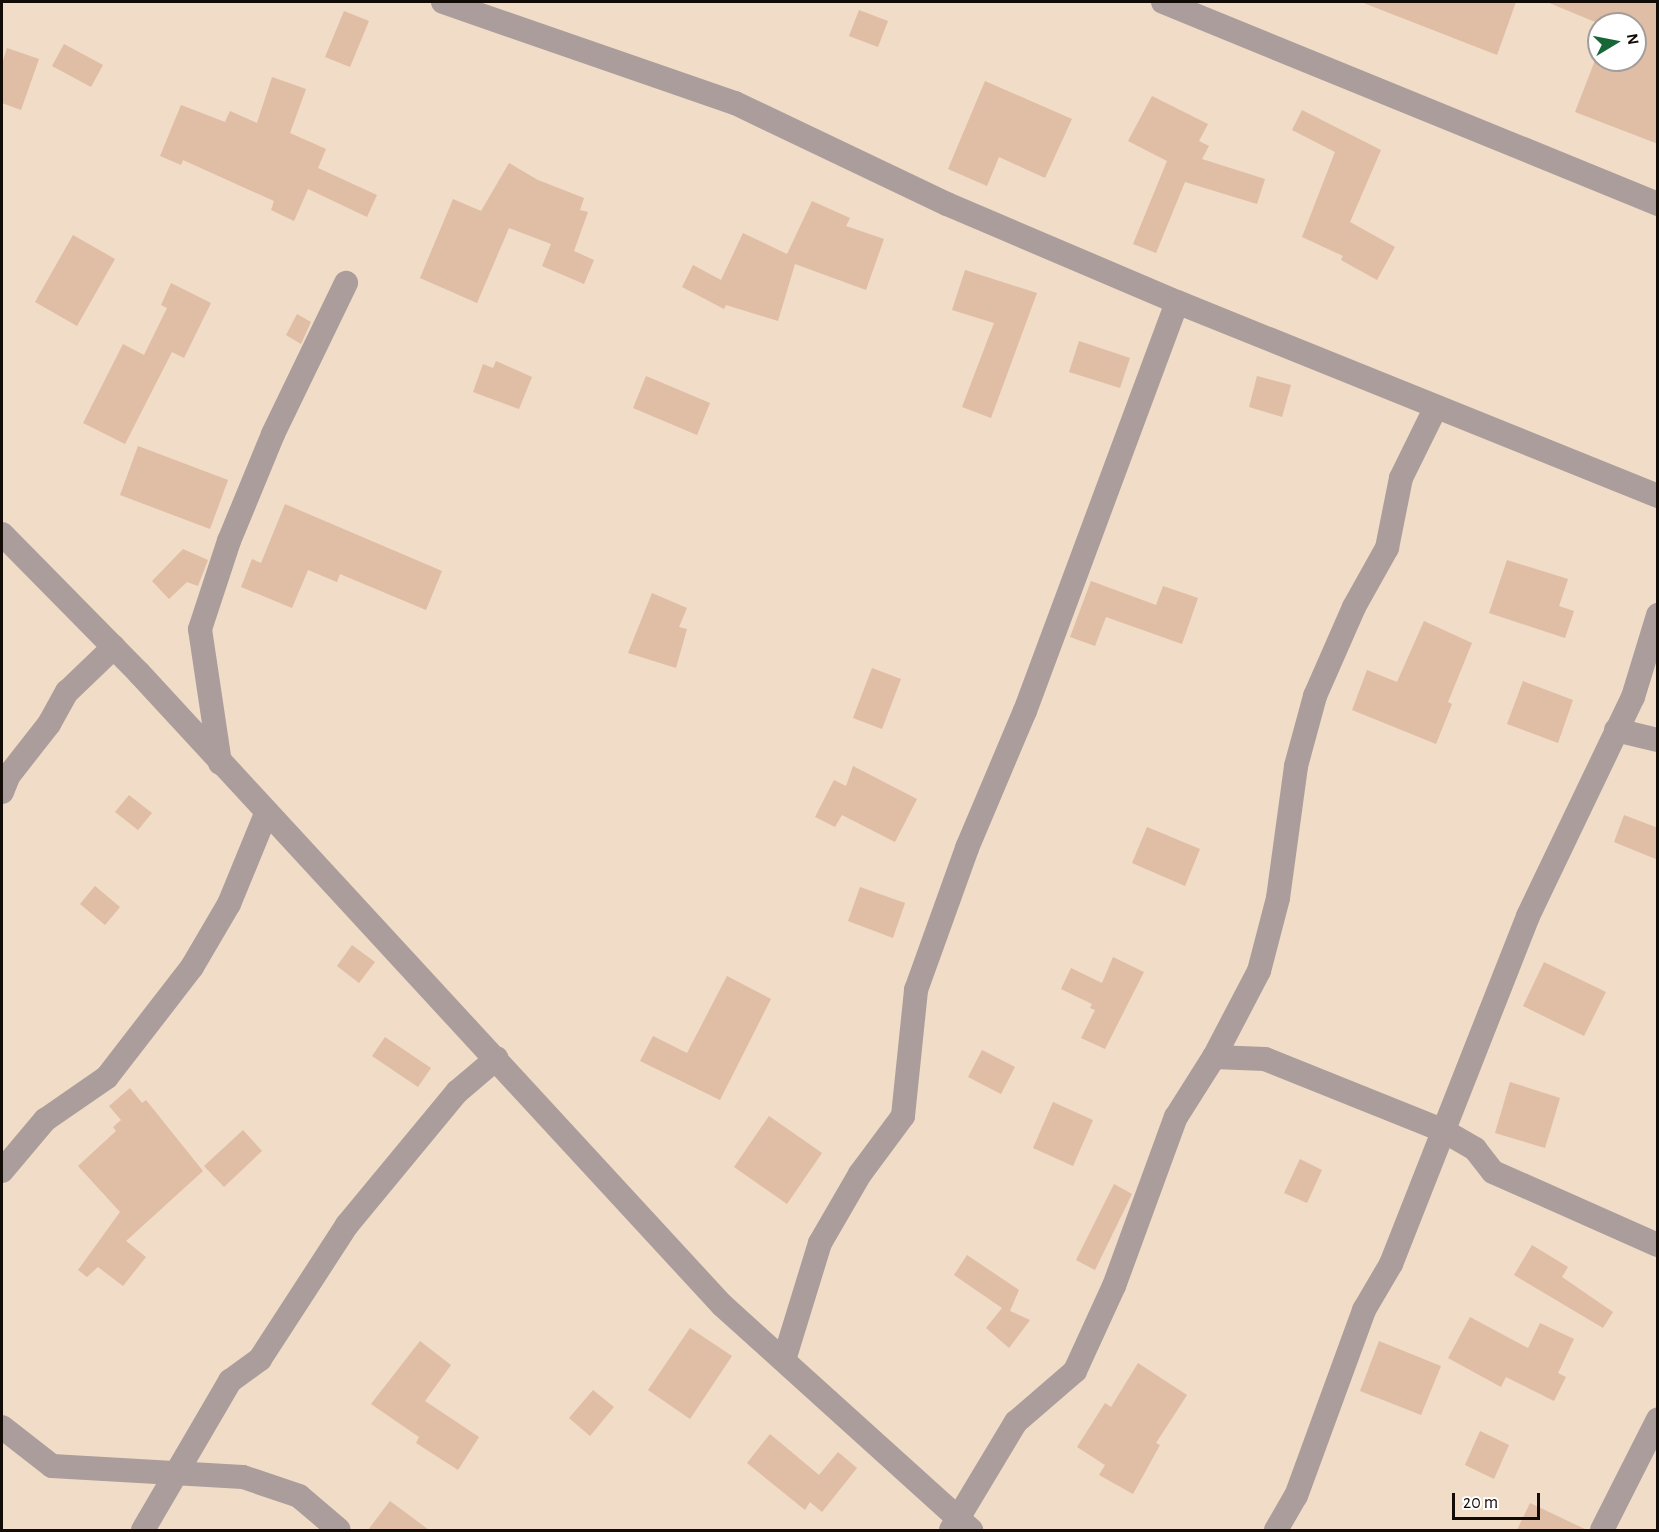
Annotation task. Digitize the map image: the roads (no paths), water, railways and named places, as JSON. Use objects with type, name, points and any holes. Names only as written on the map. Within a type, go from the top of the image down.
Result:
[{"type":"street","points":[[443,2],[735,103],[947,204],[1177,302],[1658,496]]},
{"type":"street","points":[[1163,2],[1658,204]]},
{"type":"street","points":[[220,764],[200,629],[229,541],[273,434],[346,283]]},
{"type":"street","points":[[784,1360],[820,1243],[860,1174],[903,1116],[916,990],[967,848],[1025,711],[1177,302]]},
{"type":"street","points":[[2,534],[114,647],[266,814],[497,1058],[722,1305],[784,1360],[960,1527],[1016,1422],[1075,1371],[1114,1286],[1176,1117],[1214,1057],[1259,971],[1278,898],[1296,766],[1316,696],[1354,607],[1387,548],[1401,478],[1436,407]]},
{"type":"street","points":[[1276,1530],[1296,1496],[1364,1310],[1391,1264],[1528,916],[1633,697],[1658,615]]},
{"type":"street","points":[[2,792],[9,775],[49,724],[67,692],[114,647]]},
{"type":"street","points":[[1616,730],[1658,740]]},
{"type":"street","points":[[2,1171],[45,1120],[107,1077],[192,967],[229,904],[266,814]]},
{"type":"street","points":[[1214,1057],[1265,1059],[1444,1131],[1475,1149],[1493,1172],[1658,1245]]},
{"type":"street","points":[[143,1530],[174,1473],[230,1381],[260,1359],[347,1225],[457,1092],[497,1058]]},
{"type":"street","points":[[1602,1530],[1658,1419]]},
{"type":"street","points":[[2,1427],[52,1466],[243,1477],[299,1496],[339,1530]]}]
